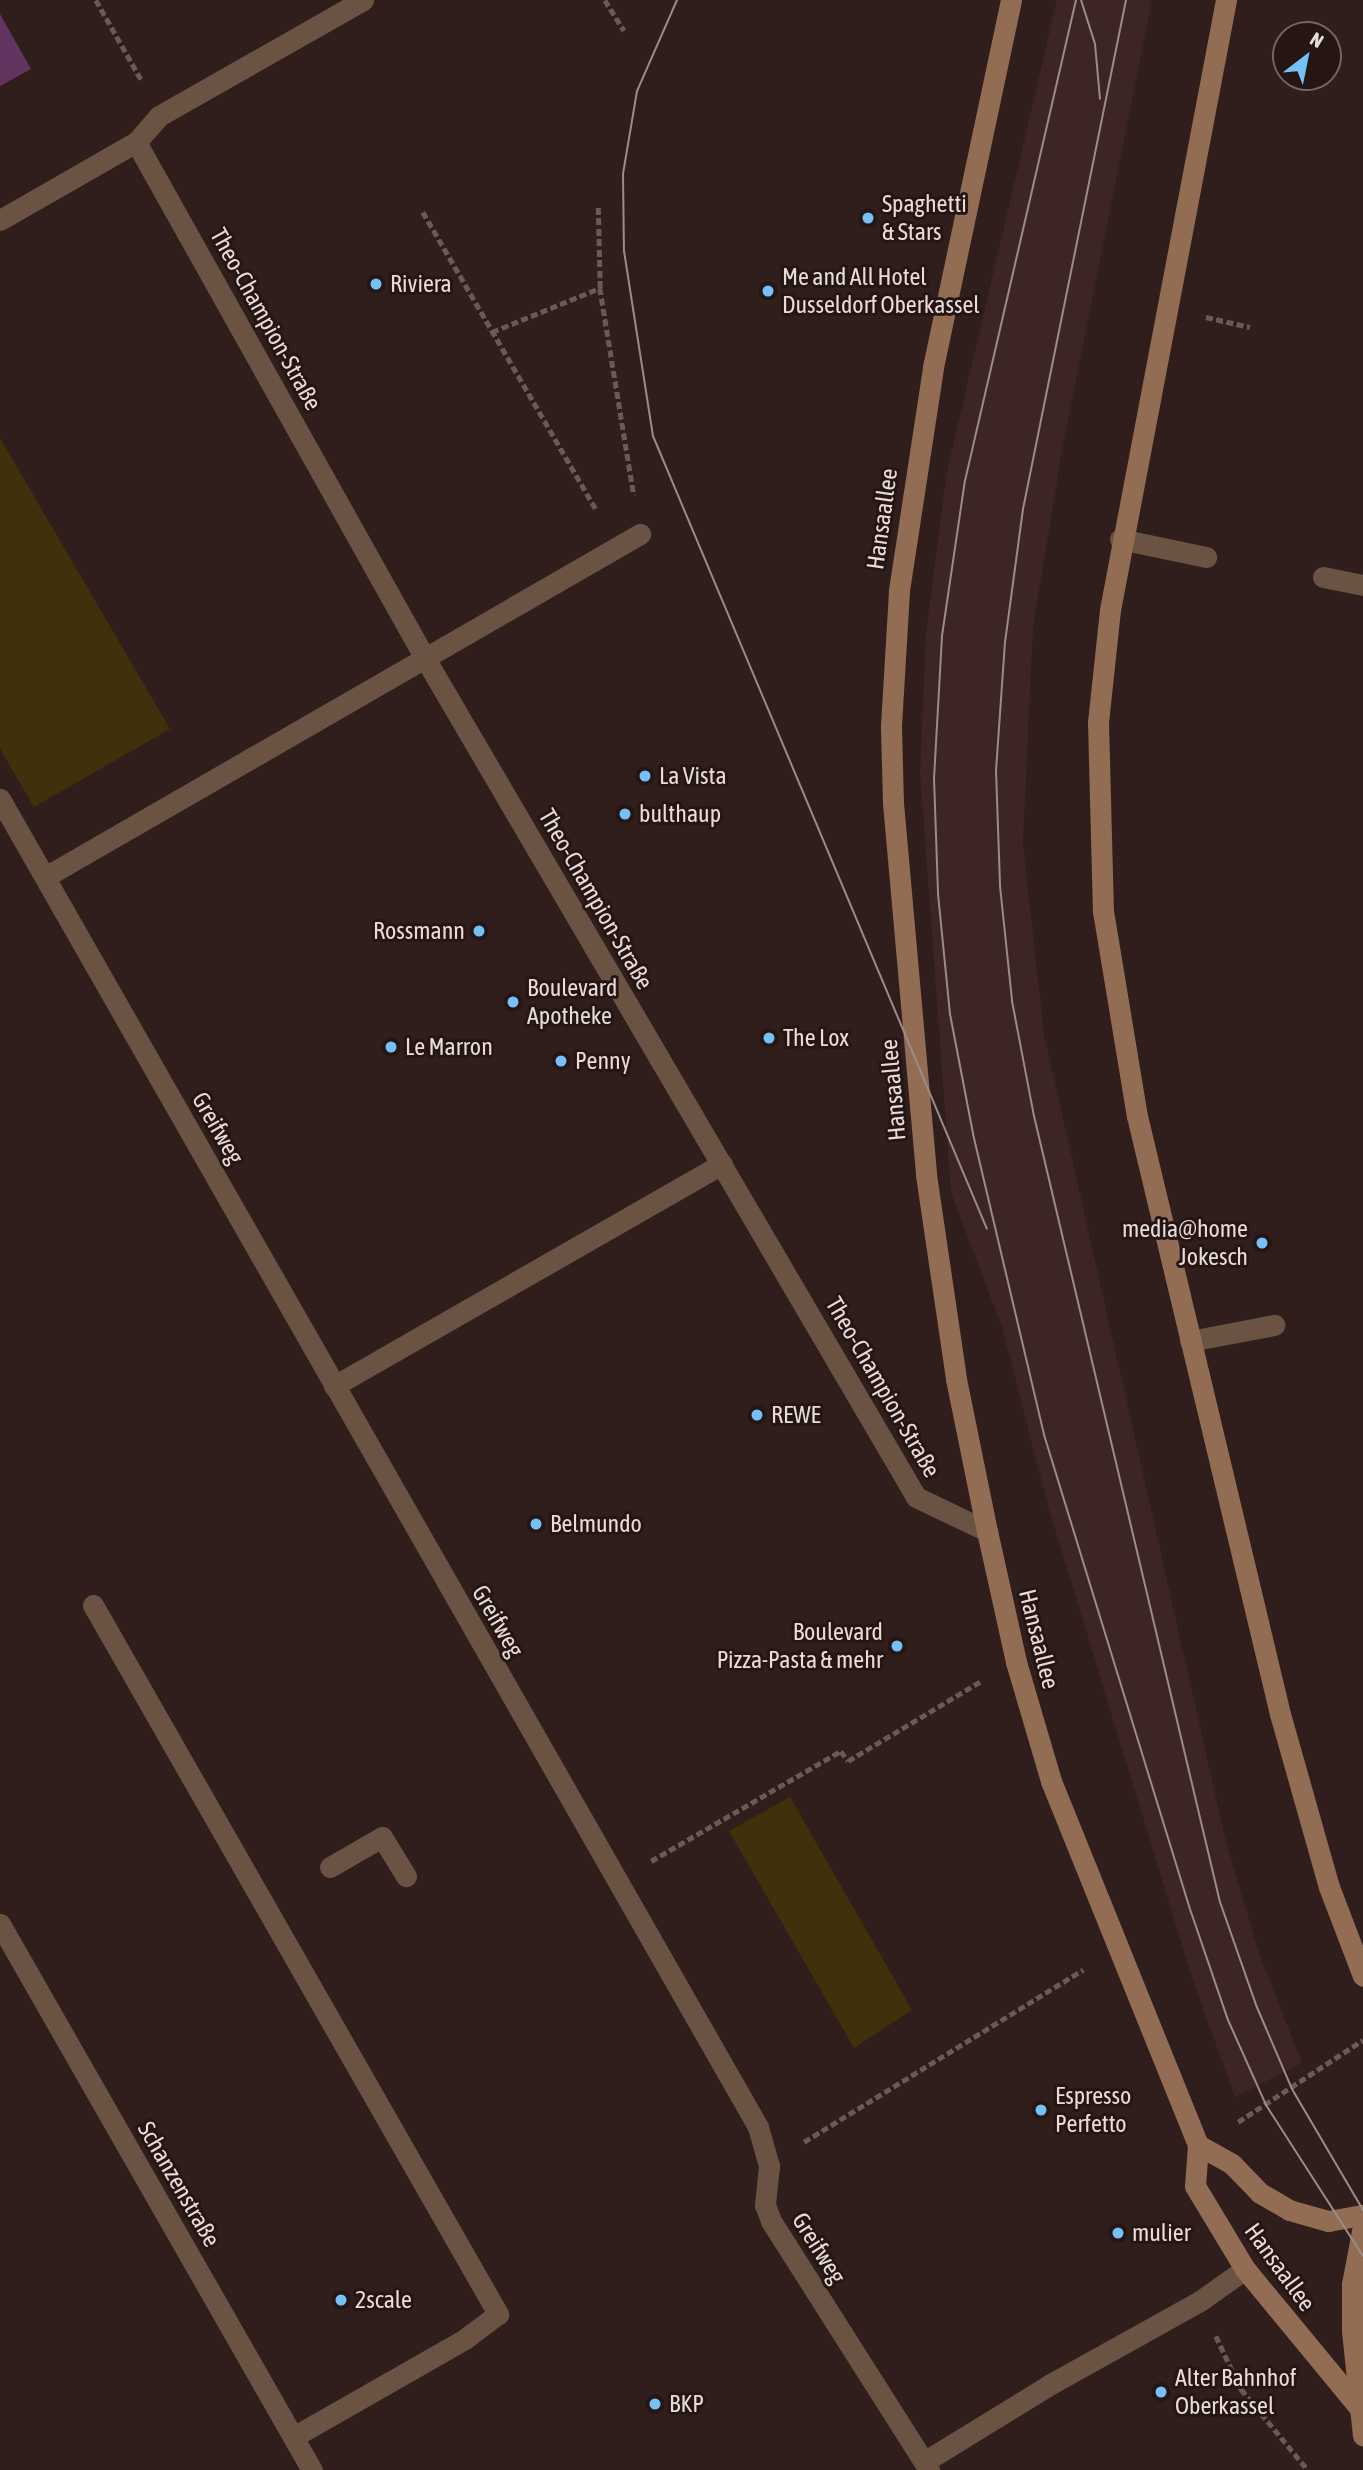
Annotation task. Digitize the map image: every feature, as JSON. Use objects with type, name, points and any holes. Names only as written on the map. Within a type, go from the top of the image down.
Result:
[{"type":"street","points":[[0,220],[136,142],[159,116],[363,0]]},
{"type":"street","name":"Hansaallee","points":[[1011,0],[913,482],[899,591],[891,727],[893,803],[926,1175],[956,1379],[987,1531],[1016,1662],[1051,1781],[1198,2145],[1195,2186],[1245,2269],[1360,2408]]},
{"type":"street","points":[[1226,0],[1120,538],[1098,722],[1102,911],[1135,1104],[1280,1714],[1329,1887],[1363,1976]]},
{"type":"street","name":"Theo-Champion-Straße","points":[[136,142],[426,660],[916,1497],[987,1531]]},
{"type":"street","points":[[45,877],[426,660],[640,534]]},
{"type":"street","points":[[1120,538],[1206,556]]},
{"type":"street","points":[[1323,577],[1363,585]]},
{"type":"street","name":"Greifweg","points":[[0,799],[758,2127],[769,2166],[765,2205],[771,2221],[927,2466]]},
{"type":"street","points":[[334,1386],[722,1164]]},
{"type":"street","points":[[1190,1341],[1274,1325]]},
{"type":"street","points":[[93,1605],[498,2314],[465,2339],[293,2437]]},
{"type":"street","points":[[330,1867],[382,1836],[405,1876]]},
{"type":"street","name":"Schanzenstraße","points":[[0,1924],[312,2470]]},
{"type":"street","name":"Hansaallee","points":[[1198,2145],[1232,2164],[1260,2193],[1289,2210],[1328,2221],[1363,2215]]},
{"type":"street","points":[[1363,2226],[1352,2284],[1363,2435]]},
{"type":"street","points":[[927,2466],[1049,2385],[1200,2301],[1245,2269]]},
{"type":"path","points":[[96,0],[159,116]]},
{"type":"path","points":[[605,0],[624,30]]},
{"type":"path","points":[[598,205],[600,288],[640,534]]},
{"type":"path","points":[[422,212],[619,548]]},
{"type":"path","points":[[492,332],[600,288]]},
{"type":"path","points":[[617,1883],[841,1751],[848,1760],[1016,1662]]},
{"type":"path","points":[[769,2166],[1117,1950]]},
{"type":"path","points":[[1198,2145],[1363,2040]]},
{"type":"path","points":[[1200,2301],[1241,2389],[1308,2470]]},
{"type":"shaded area","points":[[1057,0],[1152,0],[1063,445],[1033,627],[1023,843],[1044,1034],[1226,1842],[1260,1956],[1302,2063],[1235,2097],[1192,1978],[1048,1506],[1002,1327],[951,1193],[920,772],[926,632],[947,471]]},
{"type":"shaded area","points":[[0,14],[31,69],[0,86]]},
{"type":"shaded area","points":[[0,438],[170,729],[34,807],[0,749]]},
{"type":"shaded area","points":[[790,1797],[912,2010],[854,2048],[729,1831]]},
{"type":"tram line","points":[[677,0],[637,91],[623,174],[624,251],[653,436],[987,1229]]},
{"type":"tram line","points":[[1076,0],[965,480],[942,636],[934,778],[938,894],[950,1014],[973,1134],[1045,1438],[1191,1912],[1228,2020],[1266,2105],[1363,2256]]},
{"type":"tram line","points":[[1081,0],[1095,44],[1100,99]]},
{"type":"tram line","points":[[1126,0],[1023,509],[1005,642],[996,770],[1000,886],[1012,1001],[1034,1116],[1220,1902],[1256,2005],[1292,2089],[1363,2210]]},
{"type":"place","name":"Spaghetti & Stars","points":[[868,218]]},
{"type":"place","name":"Riviera","points":[[376,284]]},
{"type":"place","name":"Me and All Hotel Dusseldorf Oberkassel","points":[[768,291]]},
{"type":"place","name":"La Vista","points":[[645,776]]},
{"type":"place","name":"bulthaup","points":[[625,814]]},
{"type":"place","name":"Rossmann","points":[[479,931]]},
{"type":"place","name":"Boulevard Apotheke","points":[[513,1002]]},
{"type":"place","name":"The Lox","points":[[769,1038]]},
{"type":"place","name":"Le Marron","points":[[391,1047]]},
{"type":"place","name":"Penny","points":[[561,1061]]},
{"type":"place","name":"media@home Jokesch","points":[[1262,1243]]},
{"type":"place","name":"REWE","points":[[757,1415]]},
{"type":"place","name":"Belmundo","points":[[536,1524]]},
{"type":"place","name":"Boulevard Pizza-Pasta & mehr","points":[[897,1646]]},
{"type":"place","name":"Espresso Perfetto","points":[[1041,2110]]},
{"type":"place","name":"mulier","points":[[1118,2233]]},
{"type":"place","name":"2scale","points":[[341,2300]]},
{"type":"place","name":"Alter Bahnhof Oberkassel","points":[[1161,2392]]},
{"type":"place","name":"BKP","points":[[655,2404]]}]
